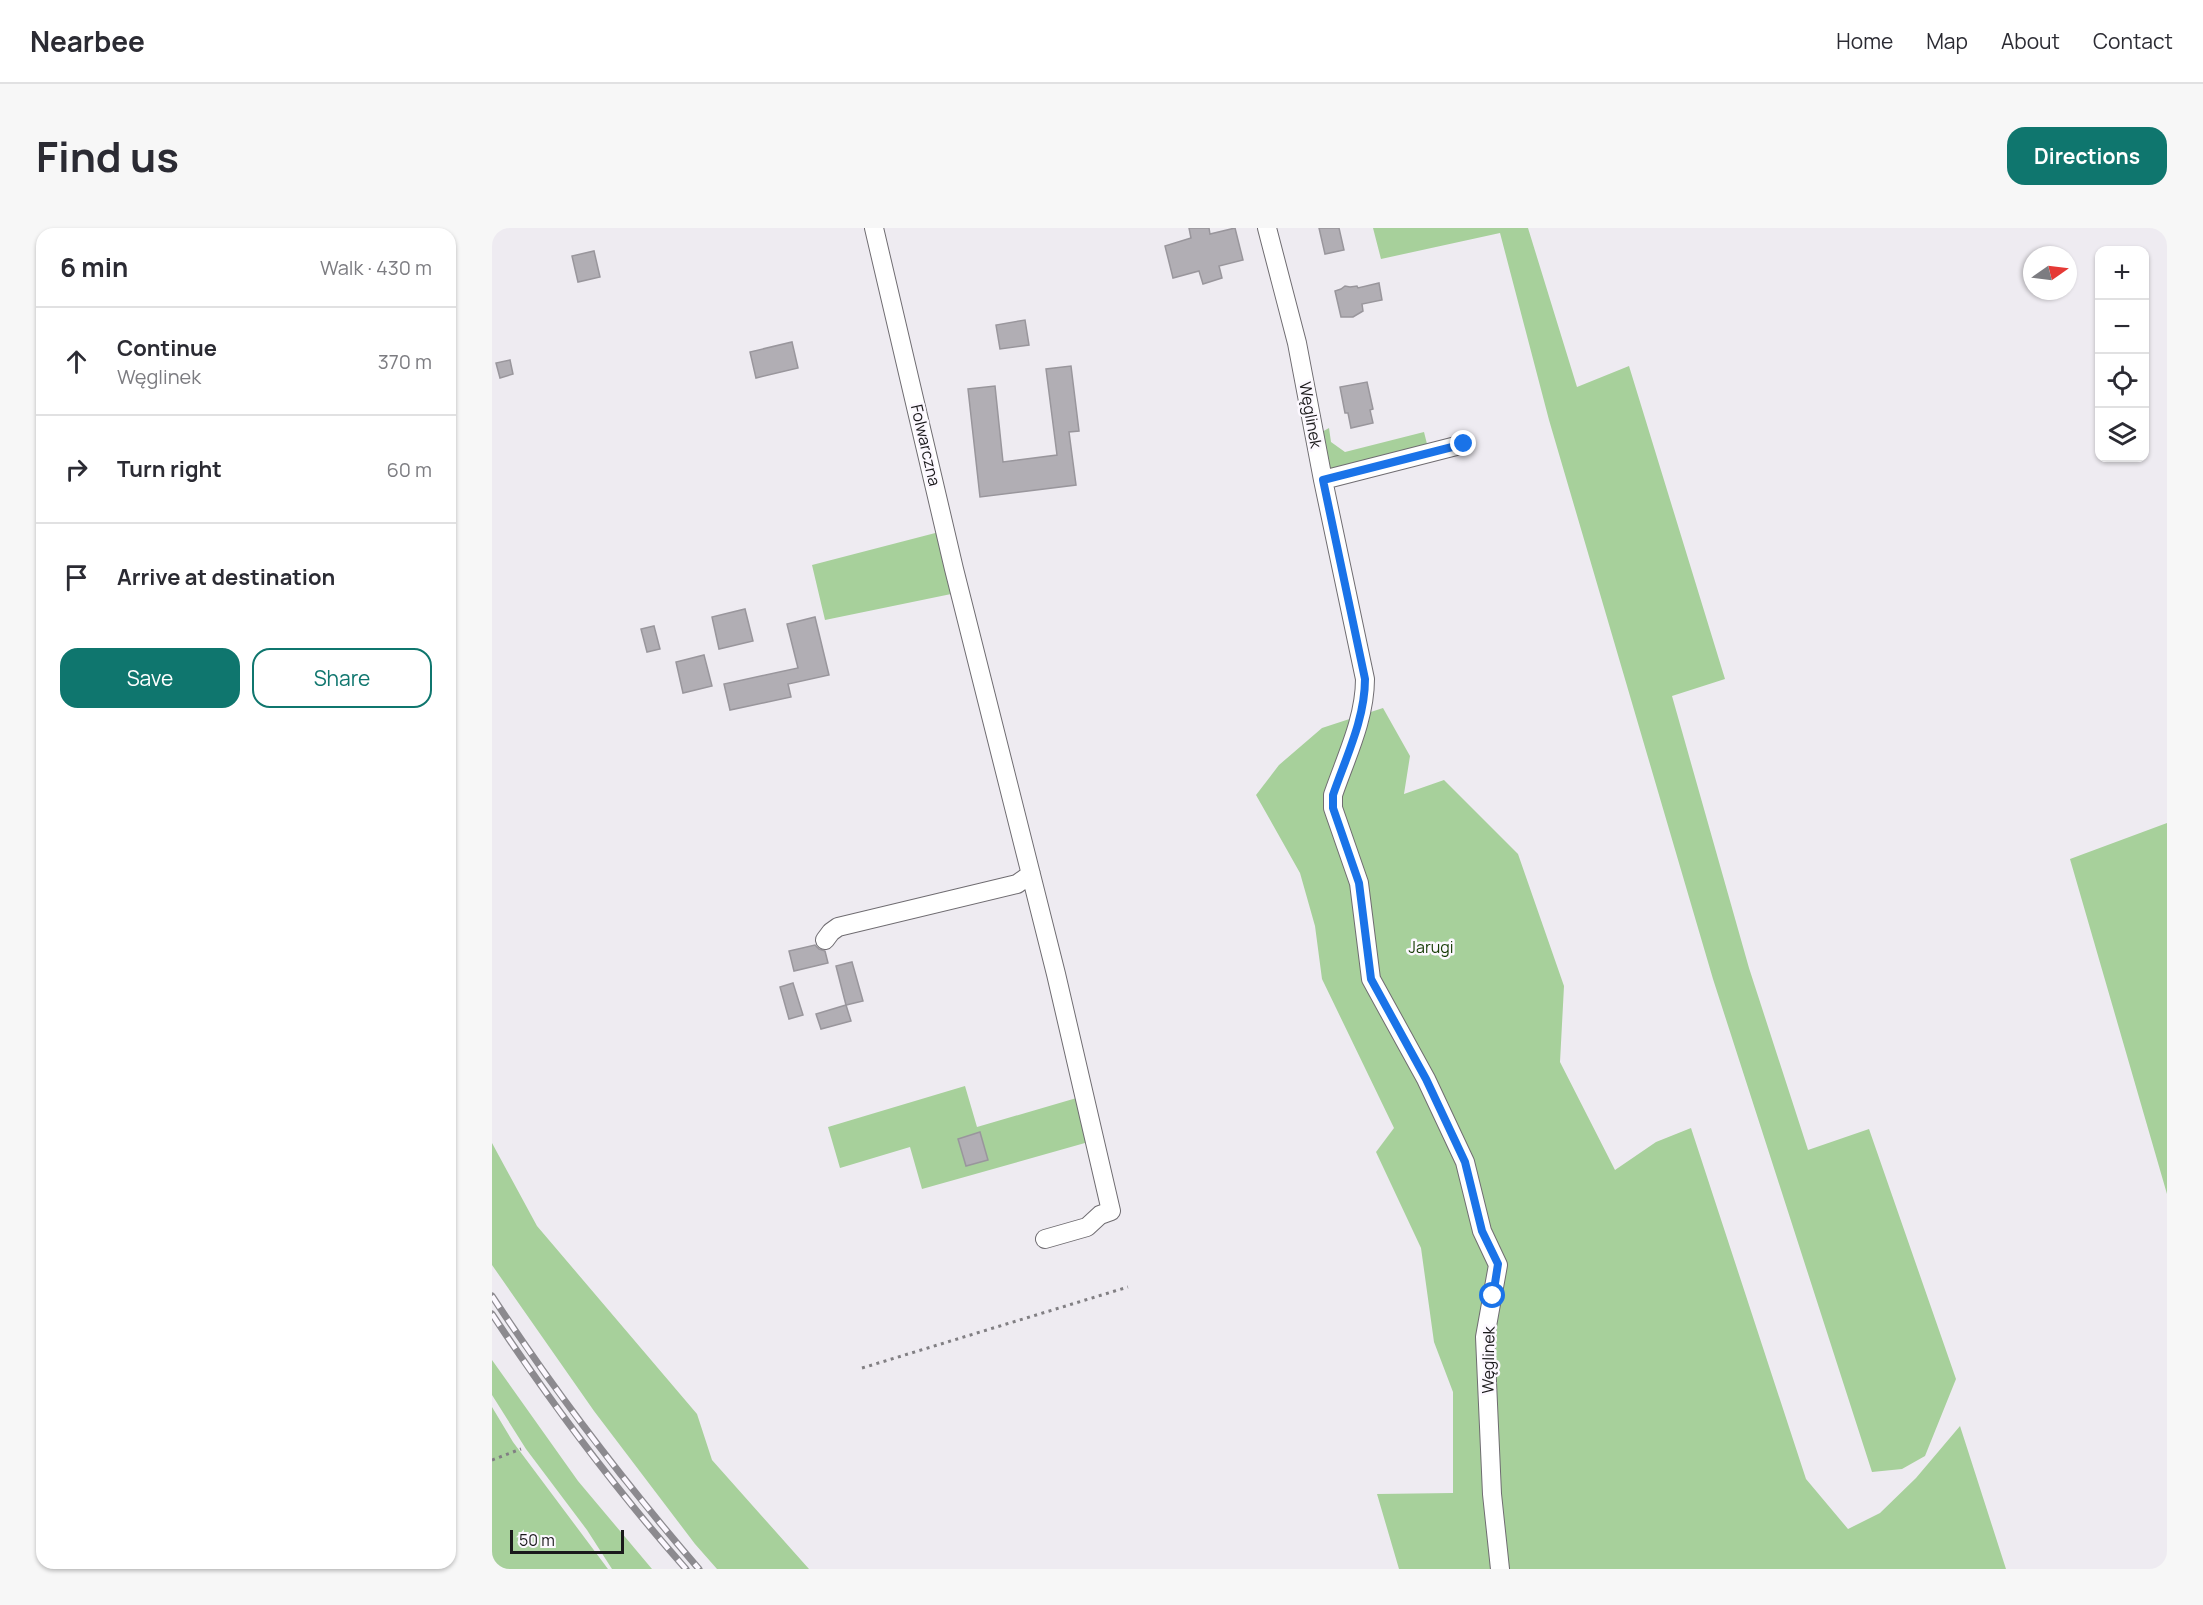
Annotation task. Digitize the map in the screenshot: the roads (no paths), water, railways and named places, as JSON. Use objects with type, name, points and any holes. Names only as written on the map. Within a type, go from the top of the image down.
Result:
[{"type":"street","name":"Folwarczna","points":[[874,228],[954,569],[1056,974],[1111,1211],[1100,1215],[1086,1227],[1045,1239]]},
{"type":"street","name":"Węglinek","points":[[1267,228],[1297,343],[1365,679],[1365,699],[1361,716],[1333,795],[1333,808],[1359,883],[1371,979],[1426,1079],[1465,1162],[1482,1231],[1498,1264],[1485,1337],[1492,1494],[1500,1569]]},
{"type":"street","points":[[1323,480],[1464,444]]},
{"type":"street","points":[[825,940],[838,927],[1017,884],[1031,874]]},
{"type":"railway","points":[[492,1296],[540,1367],[591,1436],[699,1569]]},
{"type":"railway","points":[[492,1314],[584,1445],[686,1569]]},
{"type":"park label","name":"Jarugi","points":[[1431,947]]}]
